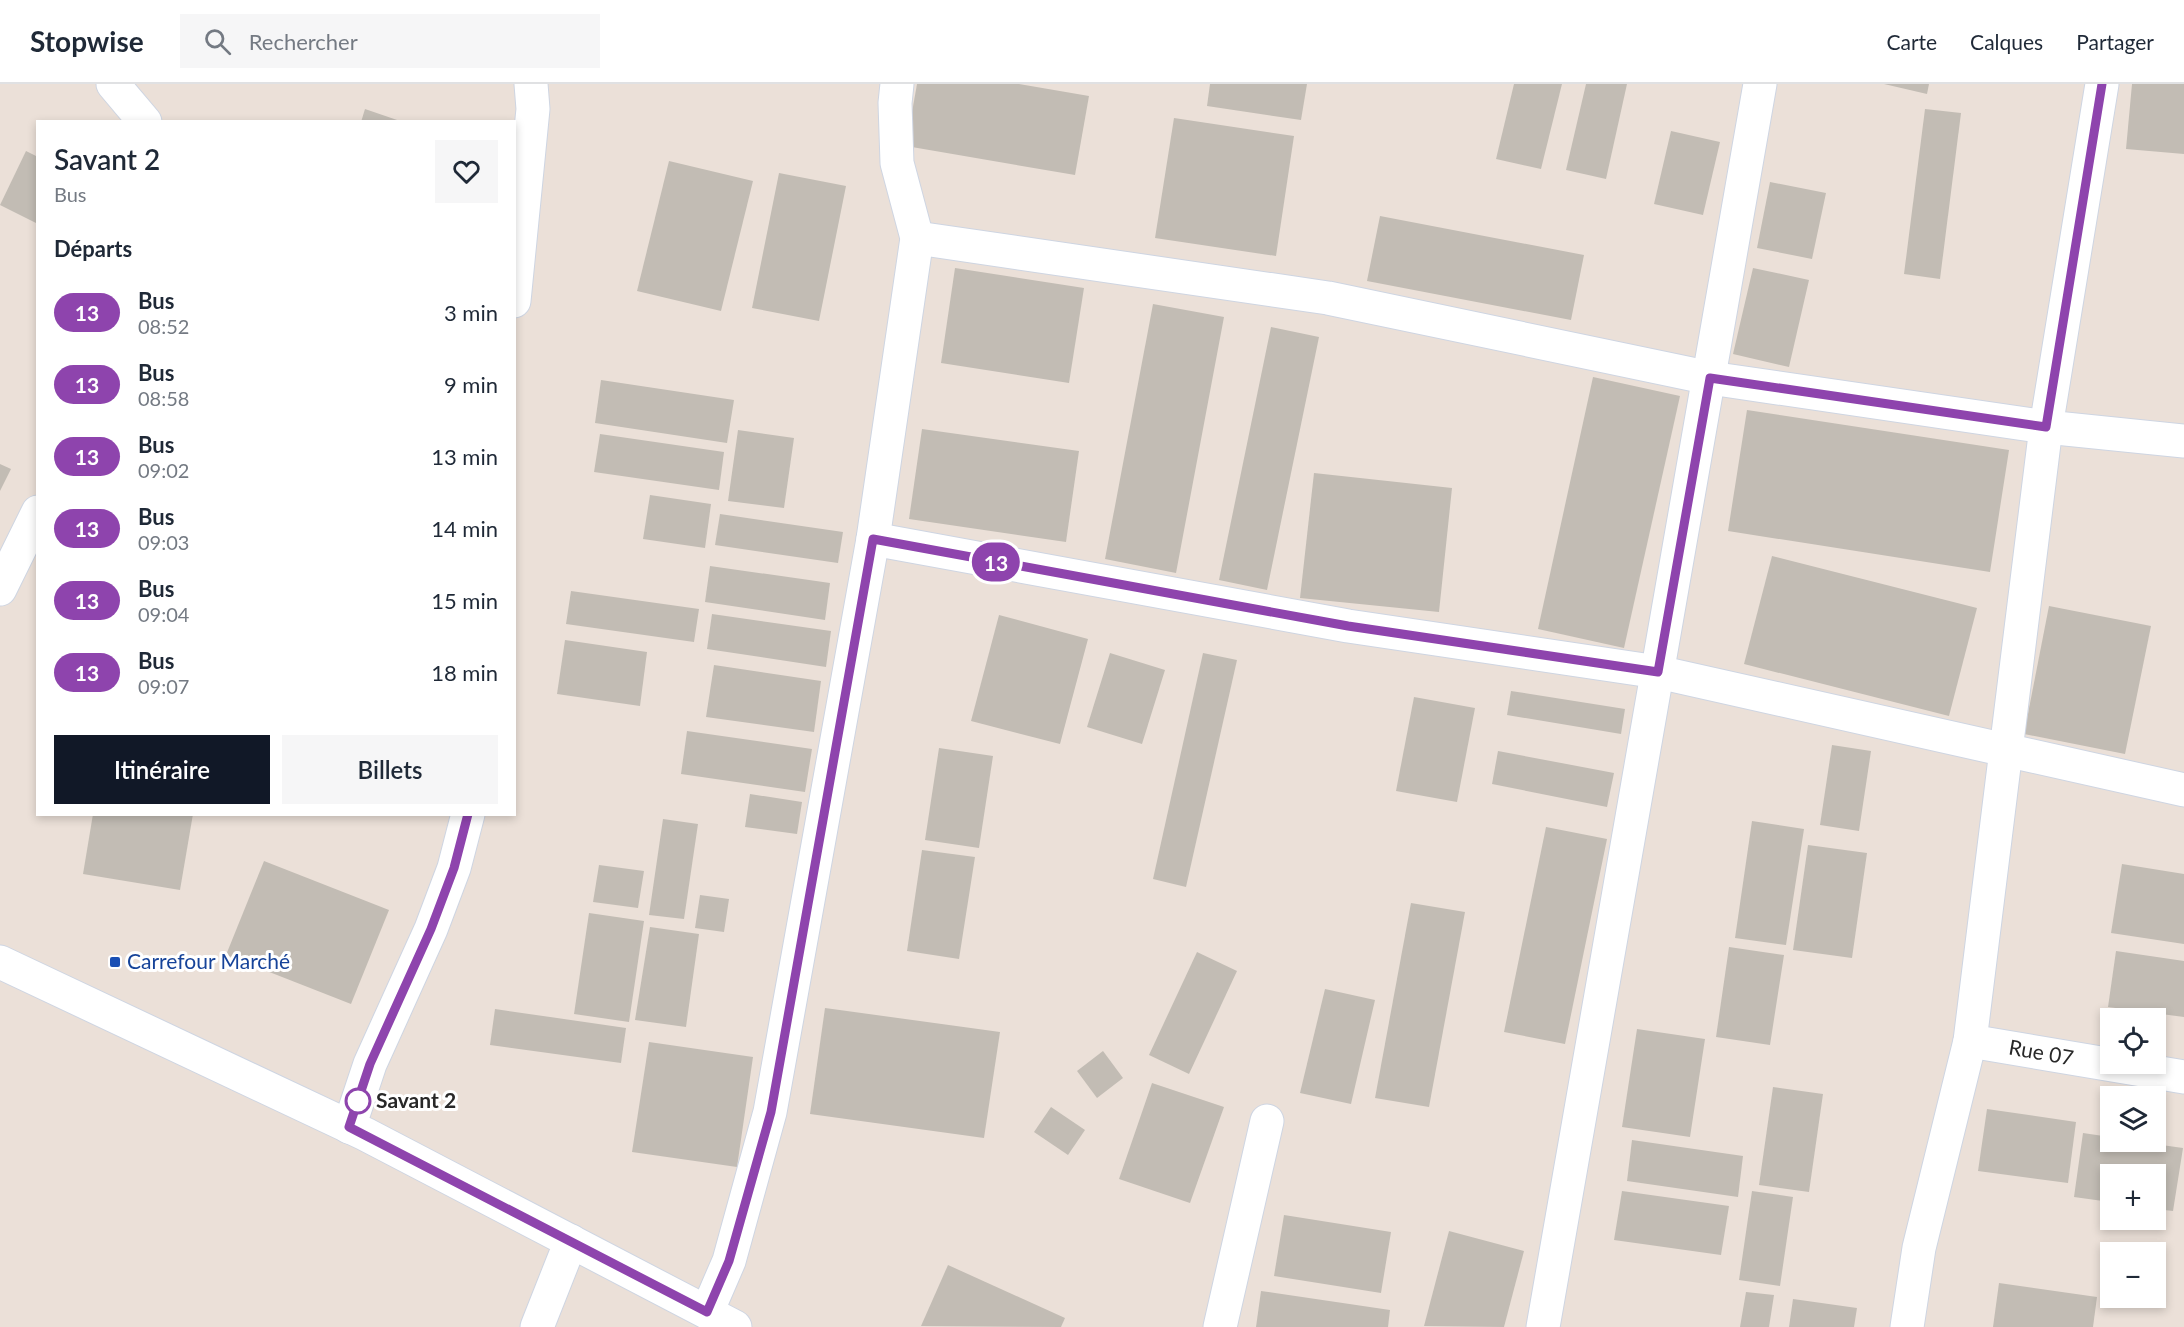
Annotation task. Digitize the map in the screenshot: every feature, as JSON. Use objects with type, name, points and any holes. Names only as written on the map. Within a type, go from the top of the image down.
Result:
[{"type":"street","points":[[113,84],[143,120]]},
{"type":"street","points":[[516,281],[533,109],[531,84]]},
{"type":"street","points":[[0,962],[349,1127],[721,1320],[729,1261],[771,1112],[873,539],[917,238],[897,163],[895,103],[897,84]]},
{"type":"street","points":[[1543,1327],[1760,84]]},
{"type":"street","points":[[1907,1327],[1918,1248],[1970,1041],[2046,427],[2102,84]]},
{"type":"street","points":[[917,238],[1328,298],[1710,378],[2046,427],[2184,441]]},
{"type":"street","points":[[0,589],[36,516]]},
{"type":"street","points":[[873,539],[1348,626],[1658,672],[2184,790]]},
{"type":"street","points":[[349,1127],[370,1064],[431,929],[454,868],[467,816]]},
{"type":"street","name":"Rue 07","points":[[1970,1041],[2184,1077]]},
{"type":"street","points":[[1220,1327],[1267,1120]]},
{"type":"street","points":[[537,1327],[570,1241]]},
{"type":"building","points":[[917,84],[1019,84],[1089,96],[1075,175],[906,146]]},
{"type":"building","points":[[1210,84],[1307,84],[1301,120],[1207,106]]},
{"type":"building","points":[[1514,84],[1562,84],[1541,169],[1496,159]]},
{"type":"building","points":[[1586,84],[1627,84],[1606,179],[1566,170]]},
{"type":"building","points":[[1884,84],[1929,84],[1927,94]]},
{"type":"building","points":[[2132,84],[2184,84],[2184,154],[2126,149]]},
{"type":"building","points":[[365,109],[397,120],[362,120]]},
{"type":"building","points":[[1925,109],[1961,113],[1940,279],[1904,274]]},
{"type":"building","points":[[1174,118],[1294,136],[1276,256],[1155,238]]},
{"type":"building","points":[[1671,131],[1720,142],[1703,215],[1654,204]]},
{"type":"building","points":[[26,151],[36,156],[36,223],[0,205]]},
{"type":"building","points":[[669,161],[753,181],[721,311],[637,291]]},
{"type":"building","points":[[779,173],[846,186],[819,321],[752,308]]},
{"type":"building","points":[[1770,182],[1826,193],[1812,259],[1757,248]]},
{"type":"building","points":[[1380,216],[1584,255],[1571,320],[1367,281]]},
{"type":"building","points":[[955,268],[1084,288],[1069,383],[941,363]]},
{"type":"building","points":[[1753,268],[1809,280],[1789,367],[1733,354]]},
{"type":"building","points":[[1153,304],[1224,317],[1176,573],[1105,559]]},
{"type":"building","points":[[1271,327],[1319,337],[1267,590],[1219,580]]},
{"type":"building","points":[[1593,377],[1680,396],[1624,648],[1538,629]]},
{"type":"building","points":[[601,380],[734,400],[727,443],[595,423]]},
{"type":"building","points":[[1747,410],[2009,450],[1990,572],[1728,531]]},
{"type":"building","points":[[922,429],[1079,451],[1066,542],[909,519]]},
{"type":"building","points":[[738,430],[794,438],[784,508],[728,501]]},
{"type":"building","points":[[600,434],[724,452],[719,490],[594,472]]},
{"type":"building","points":[[0,464],[11,469],[0,491]]},
{"type":"building","points":[[1314,473],[1452,488],[1439,612],[1300,598]]},
{"type":"building","points":[[650,495],[711,504],[705,548],[643,539]]},
{"type":"building","points":[[720,514],[843,532],[838,563],[715,545]]},
{"type":"building","points":[[1772,556],[1977,608],[1949,716],[1744,664]]},
{"type":"building","points":[[710,566],[830,583],[825,620],[705,602]]},
{"type":"building","points":[[571,591],[699,609],[694,642],[566,624]]},
{"type":"building","points":[[2049,606],[2151,626],[2125,754],[2024,734]]},
{"type":"building","points":[[712,614],[831,631],[826,667],[707,649]]},
{"type":"building","points":[[999,615],[1088,639],[1060,744],[971,721]]},
{"type":"building","points":[[565,640],[647,652],[640,706],[557,694]]},
{"type":"building","points":[[1110,653],[1165,670],[1142,744],[1087,727]]},
{"type":"building","points":[[1203,653],[1237,660],[1186,887],[1153,879]]},
{"type":"building","points":[[714,665],[821,681],[814,732],[706,717]]},
{"type":"building","points":[[1511,691],[1625,709],[1621,734],[1507,715]]},
{"type":"building","points":[[1414,697],[1475,708],[1457,802],[1396,791]]},
{"type":"building","points":[[687,731],[812,749],[805,792],[681,774]]},
{"type":"building","points":[[1832,745],[1871,751],[1859,831],[1820,825]]},
{"type":"building","points":[[939,748],[993,756],[979,848],[925,840]]},
{"type":"building","points":[[1498,751],[1614,773],[1607,807],[1492,784]]},
{"type":"building","points":[[750,794],[802,802],[797,834],[745,827]]},
{"type":"building","points":[[93,816],[193,816],[180,890],[83,874]]},
{"type":"building","points":[[663,819],[698,824],[684,919],[649,915]]},
{"type":"building","points":[[1752,821],[1804,829],[1786,945],[1735,938]]},
{"type":"building","points":[[1546,827],[1607,839],[1565,1044],[1504,1032]]},
{"type":"building","points":[[1808,845],[1867,853],[1852,958],[1793,950]]},
{"type":"building","points":[[922,850],[975,857],[959,959],[907,951]]},
{"type":"building","points":[[264,861],[389,910],[351,1004],[226,955]]},
{"type":"building","points":[[2122,864],[2184,874],[2184,944],[2111,933]]},
{"type":"building","points":[[599,865],[644,871],[638,908],[593,902]]},
{"type":"building","points":[[700,895],[729,899],[724,932],[695,928]]},
{"type":"building","points":[[1411,903],[1465,912],[1429,1107],[1375,1098]]},
{"type":"building","points":[[589,913],[644,921],[629,1022],[574,1014]]},
{"type":"building","points":[[650,927],[699,934],[686,1027],[635,1020]]},
{"type":"building","points":[[1729,947],[1784,955],[1770,1045],[1716,1037]]},
{"type":"building","points":[[2116,951],[2184,961],[2184,1017],[2166,1015],[2166,1008],[2108,1007]]},
{"type":"building","points":[[1197,952],[1237,971],[1189,1074],[1149,1055]]},
{"type":"building","points":[[1325,989],[1375,1000],[1351,1104],[1300,1093]]},
{"type":"building","points":[[825,1008],[1000,1032],[984,1138],[810,1114]]},
{"type":"building","points":[[495,1009],[626,1028],[621,1063],[490,1045]]},
{"type":"building","points":[[1637,1029],[1705,1039],[1690,1137],[1622,1127]]},
{"type":"building","points":[[649,1042],[753,1057],[737,1167],[632,1152]]},
{"type":"building","points":[[1103,1051],[1123,1078],[1097,1098],[1077,1071]]},
{"type":"building","points":[[1152,1083],[1224,1107],[1190,1203],[1119,1179]]},
{"type":"building","points":[[1773,1087],[1823,1094],[1809,1192],[1759,1185]]},
{"type":"building","points":[[1051,1107],[1085,1130],[1068,1155],[1034,1132]]},
{"type":"building","points":[[1987,1109],[2076,1122],[2068,1183],[1978,1171]]},
{"type":"building","points":[[2083,1133],[2100,1136],[2100,1152],[2166,1152],[2166,1146],[2183,1148],[2173,1211],[2166,1210],[2166,1164],[2100,1164],[2100,1201],[2074,1197]]},
{"type":"building","points":[[1632,1140],[1743,1156],[1738,1197],[1627,1181]]},
{"type":"building","points":[[1622,1191],[1729,1206],[1721,1255],[1614,1240]]},
{"type":"building","points":[[1752,1191],[1793,1197],[1780,1286],[1739,1280]]},
{"type":"building","points":[[1284,1215],[1391,1232],[1381,1293],[1274,1276]]},
{"type":"building","points":[[1449,1231],[1524,1251],[1504,1327],[1424,1326]]},
{"type":"building","points":[[948,1265],[1065,1318],[1061,1327],[921,1326]]},
{"type":"building","points":[[1999,1283],[2097,1297],[2093,1327],[1993,1327]]},
{"type":"building","points":[[1261,1291],[1390,1310],[1388,1327],[1256,1327]]},
{"type":"building","points":[[1746,1292],[1774,1295],[1769,1327],[1740,1327]]},
{"type":"building","points":[[1793,1299],[1857,1308],[1854,1327],[1789,1327]]},
{"type":"bus line","name":"13","points":[[467,816],[454,868],[431,929],[401,1000],[370,1064],[349,1127],[707,1312],[729,1261],[771,1112],[873,539],[1348,626],[1658,672],[1710,378],[2046,427],[2102,84]]},
{"type":"place","name":"Carrefour Marché","points":[[115,962]]},
{"type":"place","name":"Savant 2","points":[[358,1101]]}]
